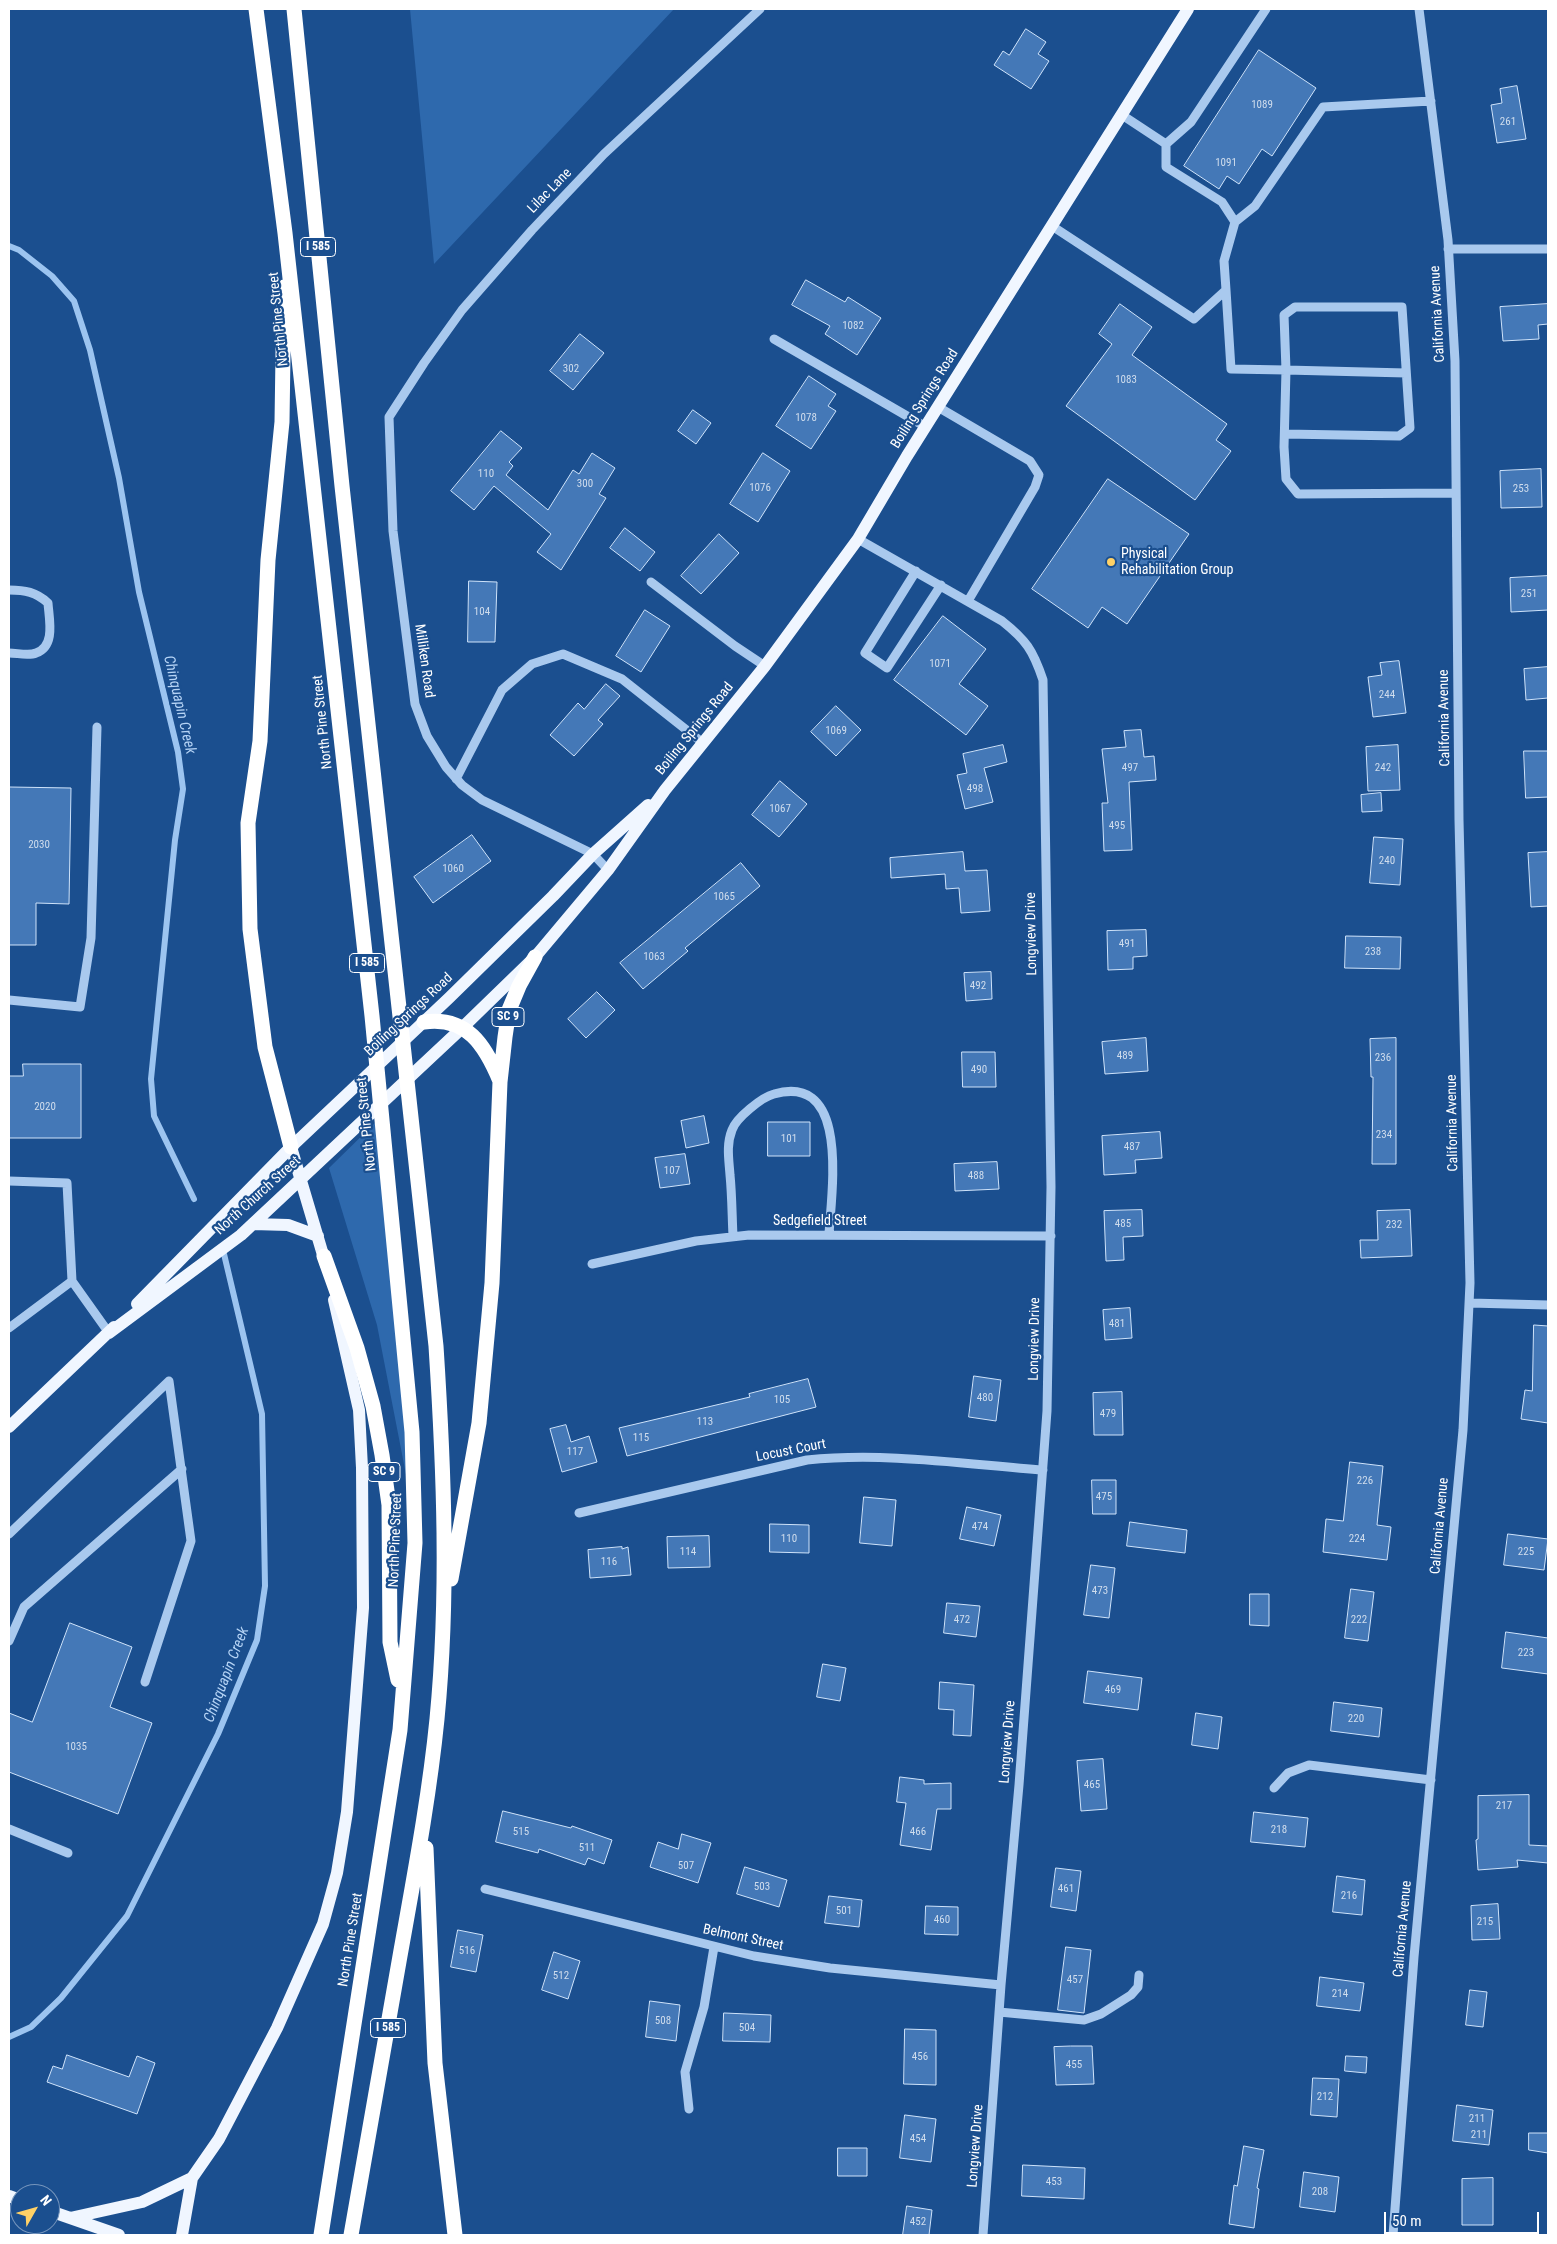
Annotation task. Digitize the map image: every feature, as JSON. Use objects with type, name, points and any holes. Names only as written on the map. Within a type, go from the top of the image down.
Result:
[{"type":"highway","name":"North Pine Street","points":[[256,9],[285,233],[372,1016],[412,1432],[415,1543],[397,1750],[321,2233]]},
{"type":"highway","name":"I 585","points":[[294,9],[342,486],[436,1346],[443,1476],[443,1625],[437,1718],[424,1821],[351,2235]]},
{"type":"highway","points":[[285,233],[282,422],[268,560],[260,741],[248,823],[250,929],[266,1047],[291,1147]]},
{"type":"highway","name":"SC 9","points":[[443,1625],[479,1423],[492,1283],[500,1082],[509,1010],[519,986],[535,957]]},
{"type":"highway","points":[[421,1025],[447,1021],[462,1028],[479,1042],[491,1059],[500,1082]]},
{"type":"highway","name":"SC 9","points":[[324,1256],[357,1348],[373,1406],[382,1455],[389,1505],[390,1642],[402,1695]]},
{"type":"highway","points":[[424,1821],[435,2063],[455,2235]]},
{"type":"main road","name":"Boiling Springs Road","points":[[394,1090],[462,1028],[535,957],[608,870],[665,790],[766,666],[858,539],[938,407],[1188,9]]},
{"type":"main road","name":"Boiling Springs Road","points":[[368,1075],[553,896],[592,854],[665,790]]},
{"type":"main road","name":"North Church Street","points":[[10,1422],[109,1333],[291,1147],[368,1075]]},
{"type":"main road","name":"North Church Street","points":[[109,1333],[241,1235],[394,1090]]},
{"type":"main road","name":"SC 9","points":[[291,1147],[324,1256]]},
{"type":"main road","points":[[253,1224],[288,1224],[318,1236]]},
{"type":"main road","points":[[182,2235],[192,2178],[219,2139],[278,2028],[323,1924],[337,1873],[347,1812],[363,1608],[362,1468],[358,1410],[324,1256]]},
{"type":"main road","points":[[70,2218],[142,2202],[192,2178]]},
{"type":"main road","points":[[60,2214],[119,2235]]},
{"type":"street","name":"Lilac Lane","points":[[389,417],[424,363],[462,310],[532,230],[604,154],[760,9]]},
{"type":"street","points":[[1235,222],[1222,202],[1166,167],[1166,144],[1191,122],[1266,9]]},
{"type":"street","name":"California Avenue","points":[[1393,2235],[1414,1957],[1463,1430],[1470,1303],[1460,829],[1455,361],[1448,249],[1419,9]]},
{"type":"street","points":[[1406,373],[1231,369],[1224,261],[1235,222],[1255,206],[1323,107],[1431,101]]},
{"type":"street","points":[[1122,115],[1166,144]]},
{"type":"street","points":[[1052,226],[1194,320],[1226,290]]},
{"type":"street","points":[[1448,249],[1548,249]]},
{"type":"street","points":[[1285,434],[1399,436],[1410,428],[1402,307],[1294,307],[1284,315],[1286,370],[1285,434],[1286,479],[1298,494],[1456,493]]},
{"type":"street","points":[[774,339],[926,427]]},
{"type":"street","points":[[938,407],[1030,462],[1039,475],[1035,487],[968,601]]},
{"type":"street","name":"Milliken Road","points":[[389,417],[393,531],[415,704],[427,736],[446,767],[456,779],[482,800],[592,854],[608,870]]},
{"type":"street","name":"Longview Drive","points":[[858,539],[1002,620],[1021,636],[1035,656],[1043,680],[1051,1236],[1048,1411],[1019,1785],[1001,1985],[983,2235]]},
{"type":"street","points":[[916,571],[865,652],[887,668],[941,585]]},
{"type":"street","points":[[651,582],[735,646],[766,666]]},
{"type":"street","points":[[9,590],[22,590],[39,594],[48,603],[50,636],[45,647],[36,654],[9,653]]},
{"type":"street","points":[[456,779],[502,690],[532,664],[563,654],[622,679],[703,743]]},
{"type":"street","points":[[9,1000],[80,1007],[92,938],[97,726]]},
{"type":"street","points":[[733,1236],[728,1144],[732,1128],[752,1107],[773,1094],[792,1091],[811,1097],[823,1109],[833,1141],[829,1235]]},
{"type":"street","points":[[9,1181],[67,1183],[72,1281],[109,1333]]},
{"type":"street","name":"Sedgefield Street","points":[[592,1264],[696,1240],[733,1236],[1051,1236]]},
{"type":"street","points":[[9,1328],[72,1281]]},
{"type":"street","points":[[1470,1303],[1548,1305]]},
{"type":"street","points":[[9,1534],[169,1381],[191,1541],[145,1682]]},
{"type":"street","name":"Locust Court","points":[[579,1514],[807,1460],[835,1457],[900,1458],[1043,1470]]},
{"type":"street","points":[[9,1641],[24,1607],[182,1469]]},
{"type":"street","points":[[1274,1788],[1288,1772],[1310,1765],[1430,1780]]},
{"type":"street","points":[[9,1829],[68,1853]]},
{"type":"street","name":"Belmont Street","points":[[485,1889],[754,1956],[830,1968],[1001,1985]]},
{"type":"street","points":[[689,2109],[685,2072],[704,2006],[714,1947]]},
{"type":"street","points":[[999,2012],[1084,2020],[1101,2014],[1132,1995],[1138,1987],[1140,1975]]},
{"type":"shaded area","points":[[410,9],[674,9],[434,264]]},
{"type":"shaded area","points":[[379,1119],[409,1427],[408,1485],[377,1325],[329,1168]]},
{"type":"building","points":[[1026,29],[1046,42],[1038,54],[1049,61],[1031,89],[994,65],[1003,51],[1009,55]]},
{"type":"building","points":[[1259,50],[1316,88],[1272,156],[1262,149],[1239,184],[1227,176],[1219,189],[1184,166]]},
{"type":"building","points":[[1517,86],[1526,139],[1497,143],[1491,105],[1502,103],[1500,89]]},
{"type":"building","points":[[806,280],[845,302],[848,297],[881,318],[857,355],[825,334],[830,326],[792,305]]},
{"type":"building","points":[[1120,304],[1152,327],[1132,355],[1227,424],[1216,440],[1231,451],[1195,500],[1066,406],[1112,344],[1099,334]]},
{"type":"building","points":[[1548,304],[1548,324],[1538,325],[1539,339],[1503,341],[1500,307]]},
{"type":"building","points":[[580,334],[604,353],[573,390],[550,371]]},
{"type":"building","points":[[809,376],[836,394],[828,406],[836,411],[811,449],[776,426]]},
{"type":"building","points":[[693,410],[711,423],[696,444],[678,431]]},
{"type":"building","points":[[501,431],[522,448],[509,462],[513,466],[506,475],[548,510],[573,470],[579,474],[592,453],[615,468],[599,494],[606,498],[561,570],[537,552],[551,534],[494,486],[474,510],[451,491]]},
{"type":"building","points":[[763,453],[790,471],[758,522],[730,504]]},
{"type":"building","points":[[1541,469],[1542,507],[1501,508],[1500,471]]},
{"type":"building","name":"Physical Rehabilitation Group","points":[[1108,479],[1189,534],[1127,624],[1102,607],[1088,628],[1032,589]]},
{"type":"building","points":[[625,528],[655,552],[640,571],[610,548]]},
{"type":"building","points":[[719,534],[739,553],[701,594],[681,576]]},
{"type":"building","points":[[1548,576],[1548,610],[1511,612],[1510,578]]},
{"type":"building","points":[[469,581],[497,582],[495,642],[468,642]]},
{"type":"building","points":[[645,610],[670,626],[641,672],[616,656]]},
{"type":"building","points":[[943,616],[986,649],[959,684],[988,706],[966,735],[894,680]]},
{"type":"building","points":[[1399,661],[1406,713],[1373,717],[1368,677],[1382,675],[1380,663]]},
{"type":"building","points":[[1548,667],[1548,698],[1526,700],[1524,669]]},
{"type":"building","points":[[606,684],[620,696],[598,720],[603,724],[574,756],[550,735],[578,703],[584,709]]},
{"type":"building","points":[[836,706],[861,730],[836,756],[811,732]]},
{"type":"building","points":[[1141,730],[1144,757],[1154,756],[1156,780],[1129,782],[1132,850],[1104,851],[1102,803],[1108,803],[1102,749],[1126,747],[1124,731]]},
{"type":"building","points":[[1003,745],[1007,762],[984,768],[993,802],[965,809],[957,775],[967,773],[963,754]]},
{"type":"building","points":[[1398,745],[1400,790],[1368,791],[1366,747]]},
{"type":"building","points":[[1524,751],[1548,751],[1548,797],[1526,798]]},
{"type":"building","points":[[780,781],[807,804],[779,837],[752,815]]},
{"type":"building","points":[[9,787],[71,788],[69,904],[36,903],[36,945],[9,945]]},
{"type":"building","points":[[1381,793],[1382,811],[1362,812],[1361,795]]},
{"type":"building","points":[[472,835],[491,861],[433,903],[414,877]]},
{"type":"building","points":[[1374,837],[1403,839],[1400,885],[1370,883]]},
{"type":"building","points":[[963,852],[965,871],[987,870],[990,911],[961,913],[959,888],[946,889],[945,874],[891,878],[890,858]]},
{"type":"building","points":[[1548,852],[1548,906],[1531,907],[1528,853]]},
{"type":"building","points":[[741,863],[760,886],[685,948],[688,951],[643,989],[620,963]]},
{"type":"building","points":[[1146,930],[1147,956],[1133,957],[1133,969],[1108,970],[1107,931]]},
{"type":"building","points":[[1346,936],[1401,937],[1400,969],[1345,968]]},
{"type":"building","points":[[991,972],[992,999],[966,1001],[964,973]]},
{"type":"building","points":[[597,992],[615,1010],[586,1038],[568,1019]]},
{"type":"building","points":[[1146,1038],[1148,1071],[1105,1074],[1102,1042]]},
{"type":"building","points":[[1396,1038],[1396,1164],[1372,1164],[1373,1077],[1371,1077],[1370,1039]]},
{"type":"building","points":[[962,1052],[995,1052],[996,1087],[963,1087]]},
{"type":"building","points":[[23,1064],[81,1064],[81,1138],[9,1138],[9,1076],[23,1076]]},
{"type":"building","points":[[704,1116],[709,1143],[686,1148],[681,1121]]},
{"type":"building","points":[[768,1122],[810,1122],[810,1156],[768,1156]]},
{"type":"building","points":[[1160,1132],[1162,1158],[1135,1160],[1136,1173],[1104,1175],[1102,1136]]},
{"type":"building","points":[[685,1154],[690,1184],[660,1188],[655,1158]]},
{"type":"building","points":[[997,1162],[999,1189],[955,1191],[954,1164]]},
{"type":"building","points":[[1142,1210],[1143,1236],[1123,1237],[1124,1260],[1106,1261],[1104,1211]]},
{"type":"building","points":[[1410,1210],[1412,1256],[1361,1258],[1360,1240],[1378,1240],[1377,1211]]},
{"type":"building","points":[[1130,1308],[1132,1338],[1105,1340],[1103,1310]]},
{"type":"building","points":[[1534,1325],[1548,1326],[1548,1423],[1521,1419],[1525,1390],[1532,1391]]},
{"type":"building","points":[[974,1376],[1001,1380],[996,1421],[969,1417]]},
{"type":"building","points":[[808,1379],[816,1407],[627,1456],[619,1428],[750,1397],[749,1394]]},
{"type":"building","points":[[1122,1392],[1123,1435],[1094,1435],[1093,1393]]},
{"type":"building","points":[[566,1425],[571,1442],[589,1436],[597,1462],[562,1472],[550,1429]]},
{"type":"building","points":[[1350,1462],[1383,1466],[1377,1525],[1391,1527],[1387,1560],[1323,1552],[1326,1519],[1343,1521]]},
{"type":"building","points":[[1092,1480],[1116,1480],[1116,1514],[1093,1514]]},
{"type":"building","points":[[864,1497],[896,1500],[892,1546],[860,1543]]},
{"type":"building","points":[[967,1507],[1001,1515],[994,1546],[960,1539]]},
{"type":"building","points":[[1130,1522],[1187,1530],[1185,1553],[1127,1546]]},
{"type":"building","points":[[770,1524],[809,1525],[809,1553],[770,1552]]},
{"type":"building","points":[[1508,1534],[1548,1539],[1544,1570],[1504,1565]]},
{"type":"building","points":[[709,1536],[710,1567],[668,1568],[667,1537]]},
{"type":"building","points":[[622,1547],[622,1549],[628,1547],[631,1575],[590,1578],[588,1550]]},
{"type":"building","points":[[1091,1565],[1115,1568],[1109,1618],[1084,1615]]},
{"type":"building","points":[[1351,1589],[1374,1592],[1368,1641],[1345,1638]]},
{"type":"building","points":[[1250,1594],[1269,1594],[1269,1626],[1250,1625]]},
{"type":"building","points":[[947,1603],[980,1606],[976,1637],[944,1633]]},
{"type":"building","points":[[70,1623],[132,1647],[110,1707],[152,1723],[118,1814],[9,1772],[9,1713],[32,1722]]},
{"type":"building","points":[[1506,1632],[1548,1638],[1548,1674],[1502,1668]]},
{"type":"building","points":[[823,1664],[846,1668],[840,1701],[817,1697]]},
{"type":"building","points":[[1088,1671],[1142,1678],[1138,1710],[1084,1703]]},
{"type":"building","points":[[940,1682],[974,1685],[971,1736],[953,1735],[954,1710],[939,1709]]},
{"type":"building","points":[[1334,1702],[1382,1708],[1379,1737],[1331,1731]]},
{"type":"building","points":[[1196,1713],[1222,1717],[1218,1749],[1192,1745]]},
{"type":"building","points":[[1103,1759],[1107,1809],[1081,1811],[1077,1761]]},
{"type":"building","points":[[900,1777],[924,1780],[924,1784],[951,1783],[951,1809],[937,1809],[931,1850],[900,1845],[906,1803],[897,1802]]},
{"type":"building","points":[[1529,1795],[1529,1845],[1548,1846],[1548,1863],[1517,1860],[1518,1867],[1478,1870],[1476,1840],[1478,1839],[1478,1796]]},
{"type":"building","points":[[503,1811],[571,1828],[572,1826],[612,1840],[604,1864],[588,1858],[585,1865],[539,1849],[538,1853],[496,1842]]},
{"type":"building","points":[[1254,1812],[1308,1818],[1305,1847],[1251,1842]]},
{"type":"building","points":[[682,1834],[711,1843],[698,1883],[650,1867],[658,1842],[678,1849]]},
{"type":"building","points":[[745,1867],[787,1880],[779,1907],[737,1894]]},
{"type":"building","points":[[1056,1868],[1081,1871],[1076,1911],[1051,1907]]},
{"type":"building","points":[[1337,1876],[1365,1880],[1362,1915],[1333,1912]]},
{"type":"building","points":[[829,1896],[862,1900],[859,1927],[825,1923]]},
{"type":"building","points":[[1498,1904],[1500,1939],[1472,1940],[1471,1906]]},
{"type":"building","points":[[926,1906],[958,1907],[958,1935],[925,1934]]},
{"type":"building","points":[[458,1930],[483,1935],[476,1972],[451,1967]]},
{"type":"building","points":[[1066,1947],[1091,1950],[1084,2013],[1058,2010]]},
{"type":"building","points":[[554,1952],[580,1961],[568,1999],[542,1990]]},
{"type":"building","points":[[1320,1977],[1364,1983],[1360,2011],[1317,2006]]},
{"type":"building","points":[[1470,1990],[1487,1992],[1483,2027],[1466,2025]]},
{"type":"building","points":[[650,2001],[680,2005],[676,2041],[646,2037]]},
{"type":"building","points":[[724,2013],[771,2015],[770,2042],[723,2041]]},
{"type":"building","points":[[905,2029],[936,2030],[936,2085],[904,2084]]},
{"type":"building","points":[[1092,2046],[1094,2084],[1056,2085],[1054,2047]]},
{"type":"building","points":[[67,2055],[129,2077],[137,2056],[155,2063],[137,2114],[47,2082],[53,2066],[62,2069]]},
{"type":"building","points":[[1346,2056],[1367,2057],[1366,2073],[1345,2071]]},
{"type":"building","points":[[1313,2078],[1339,2079],[1337,2117],[1311,2115]]},
{"type":"building","points":[[1457,2105],[1493,2110],[1489,2145],[1453,2141]]},
{"type":"building","points":[[905,2115],[936,2119],[931,2162],[900,2158]]},
{"type":"building","points":[[1529,2133],[1548,2133],[1548,2153],[1529,2150]]},
{"type":"building","points":[[1244,2146],[1264,2150],[1257,2188],[1259,2189],[1254,2228],[1229,2224],[1234,2185],[1237,2186]]},
{"type":"building","points":[[838,2148],[867,2148],[867,2176],[838,2176]]},
{"type":"building","points":[[1023,2165],[1085,2168],[1084,2199],[1022,2196]]},
{"type":"building","points":[[1304,2172],[1339,2177],[1335,2212],[1300,2207]]},
{"type":"building","points":[[1493,2178],[1493,2225],[1462,2225],[1462,2179]]},
{"type":"building","points":[[907,2206],[932,2210],[929,2235],[903,2235]]},
{"type":"waterway","name":"Chinquapin Creek","points":[[9,246],[19,250],[52,276],[74,301],[90,350],[119,478],[139,592],[178,752],[183,789],[175,840],[151,1079],[154,1116],[194,1199]]},
{"type":"waterway","name":"Chinquapin Creek","points":[[9,2037],[31,2027],[61,1998],[127,1916],[218,1734],[257,1640],[265,1586],[262,1414],[224,1254]]},
{"type":"place","name":"Physical Rehabilitation Group","points":[[1111,562]]}]
